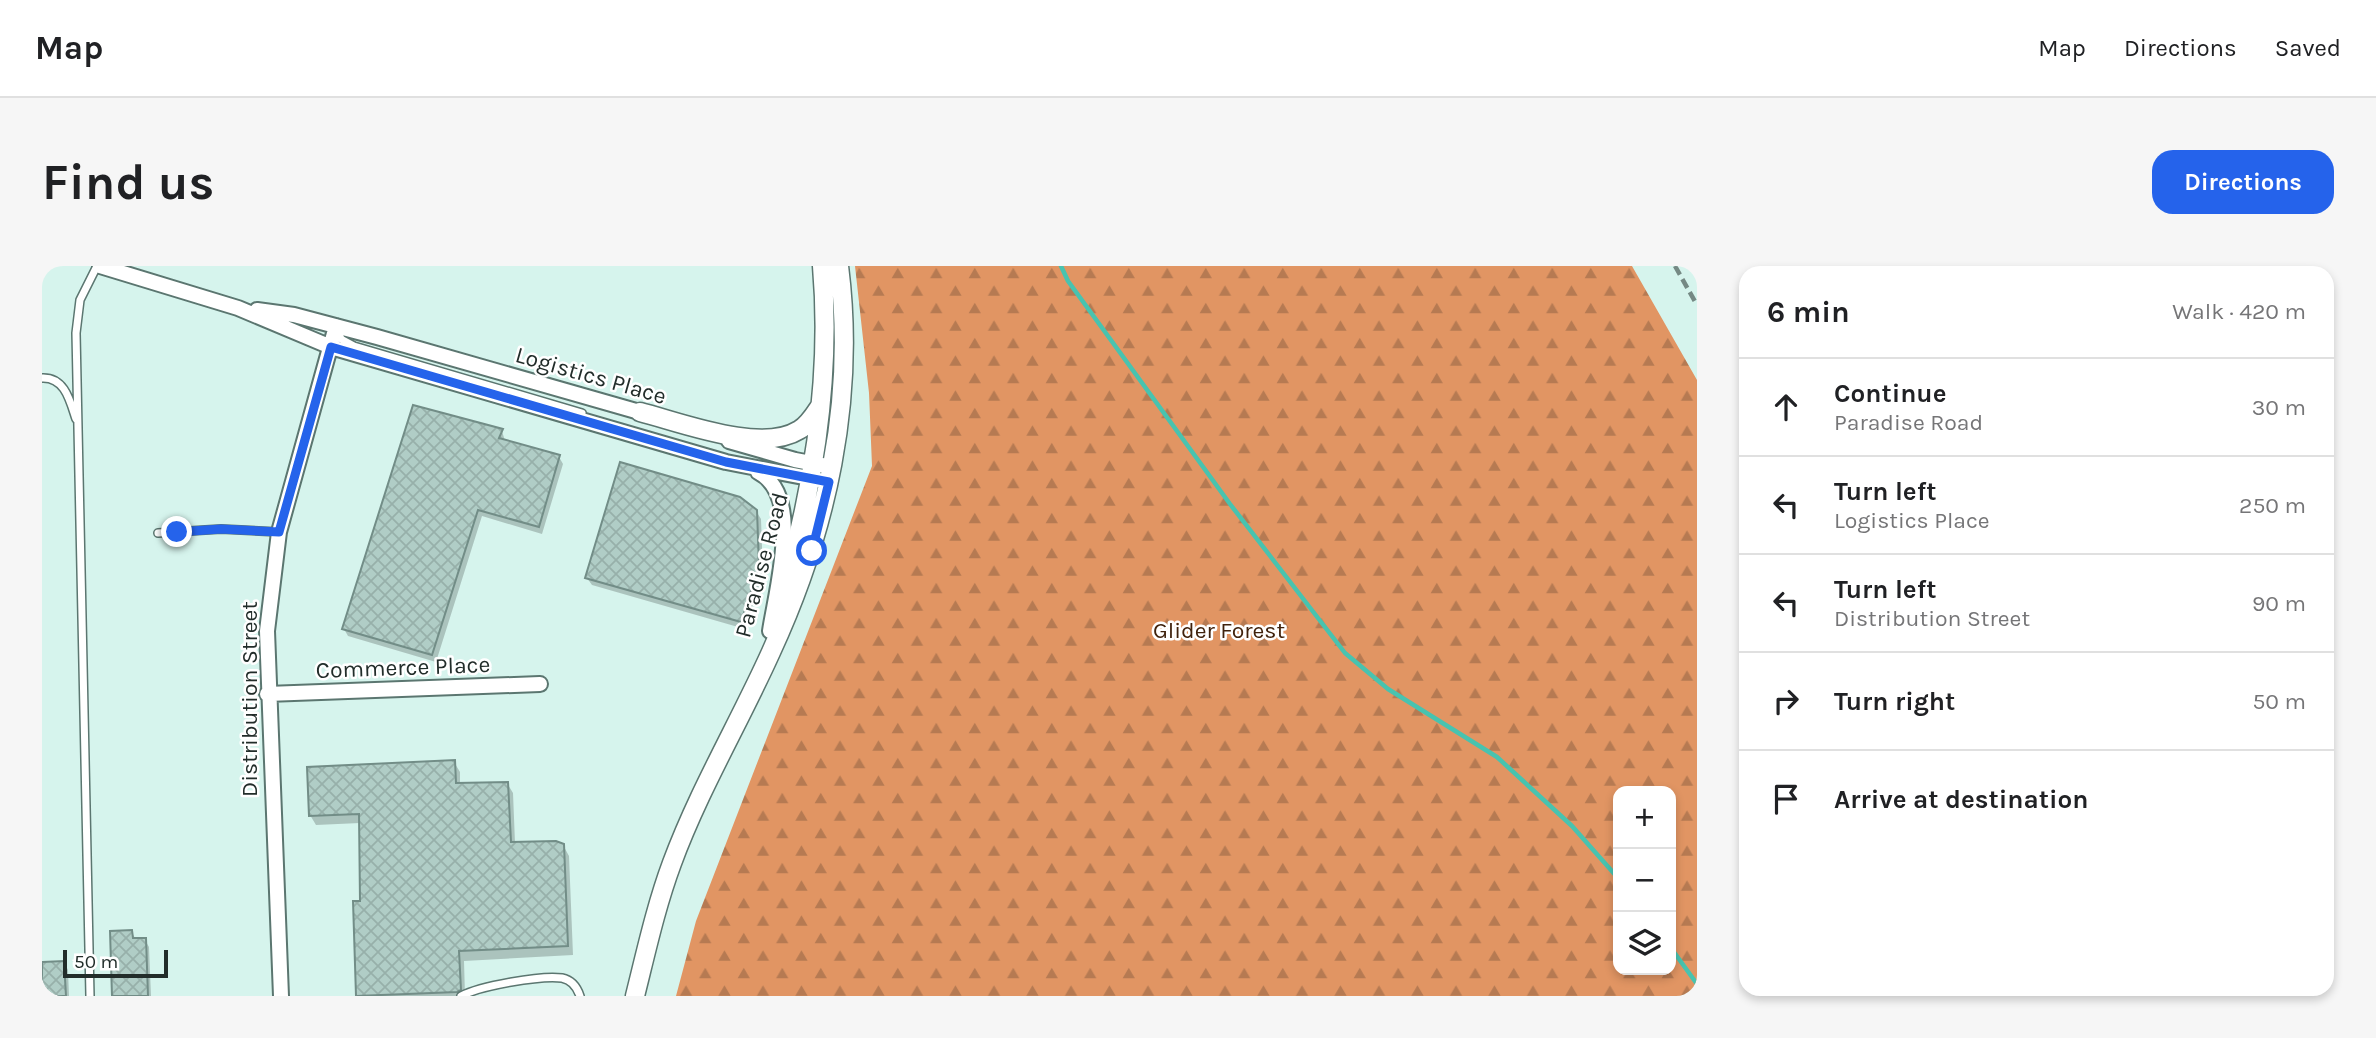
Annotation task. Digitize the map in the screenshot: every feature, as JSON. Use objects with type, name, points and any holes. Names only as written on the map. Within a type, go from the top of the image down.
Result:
[{"type":"street","name":"Logistics Place","points":[[98,266],[238,308],[331,347],[698,454],[750,467],[831,474]]},
{"type":"street","name":"Paradise Road","points":[[731,732],[785,585],[810,471],[820,406],[825,326],[822,266]]},
{"type":"street","name":"Paradise Road","points":[[635,996],[671,864],[731,732],[772,652],[821,521],[844,387],[845,322],[839,266]]},
{"type":"street","name":"Logistics Place","points":[[238,308],[294,315],[640,412],[810,471]]},
{"type":"street","name":"Distribution Street","points":[[281,996],[267,694],[267,631],[279,532],[336,326]]},
{"type":"street","points":[[640,412],[756,439],[786,436],[799,430],[820,406]]},
{"type":"street","points":[[750,467],[767,476],[775,486],[785,524],[770,631]]},
{"type":"street","name":"Commerce Place","points":[[267,694],[540,684]]},
{"type":"lane","points":[[90,996],[76,333],[80,300],[98,266]]},
{"type":"lane","name":"Logistics Place","points":[[336,326],[341,339],[354,346],[655,434],[698,454]]},
{"type":"lane","points":[[42,378],[52,378],[62,386],[79,429]]},
{"type":"lane","points":[[158,533],[221,529],[279,532]]},
{"type":"lane","points":[[461,996],[485,986],[561,978],[575,985],[580,996]]},
{"type":"green space","name":"Glider Forest","points":[[855,266],[1632,266],[1697,380],[1697,996],[676,996],[696,921],[872,466],[869,393]]},
{"type":"building","points":[[413,405],[503,429],[499,438],[560,455],[539,527],[478,510],[432,655],[342,629]]},
{"type":"building","points":[[620,462],[740,497],[757,510],[759,566],[741,622],[585,578]]},
{"type":"building","points":[[455,760],[456,783],[508,782],[511,842],[556,841],[564,844],[568,946],[459,951],[461,990],[457,992],[356,996],[353,901],[360,901],[359,814],[309,816],[307,767]]},
{"type":"building","points":[[132,930],[133,938],[146,938],[148,996],[112,996],[110,931]]},
{"type":"building","points":[[64,961],[66,996],[42,996],[42,962]]},
{"type":"waterway","points":[[1061,266],[1068,281],[1230,504],[1345,653],[1388,689],[1497,757],[1572,826],[1613,872]]},
{"type":"waterway","points":[[1676,955],[1697,984]]},
{"type":"railway","points":[[1675,266],[1697,305]]},
{"type":"route","points":[[177,532],[250,529],[279,532],[294,470],[331,347],[726,462],[829,482],[812,551]]}]
